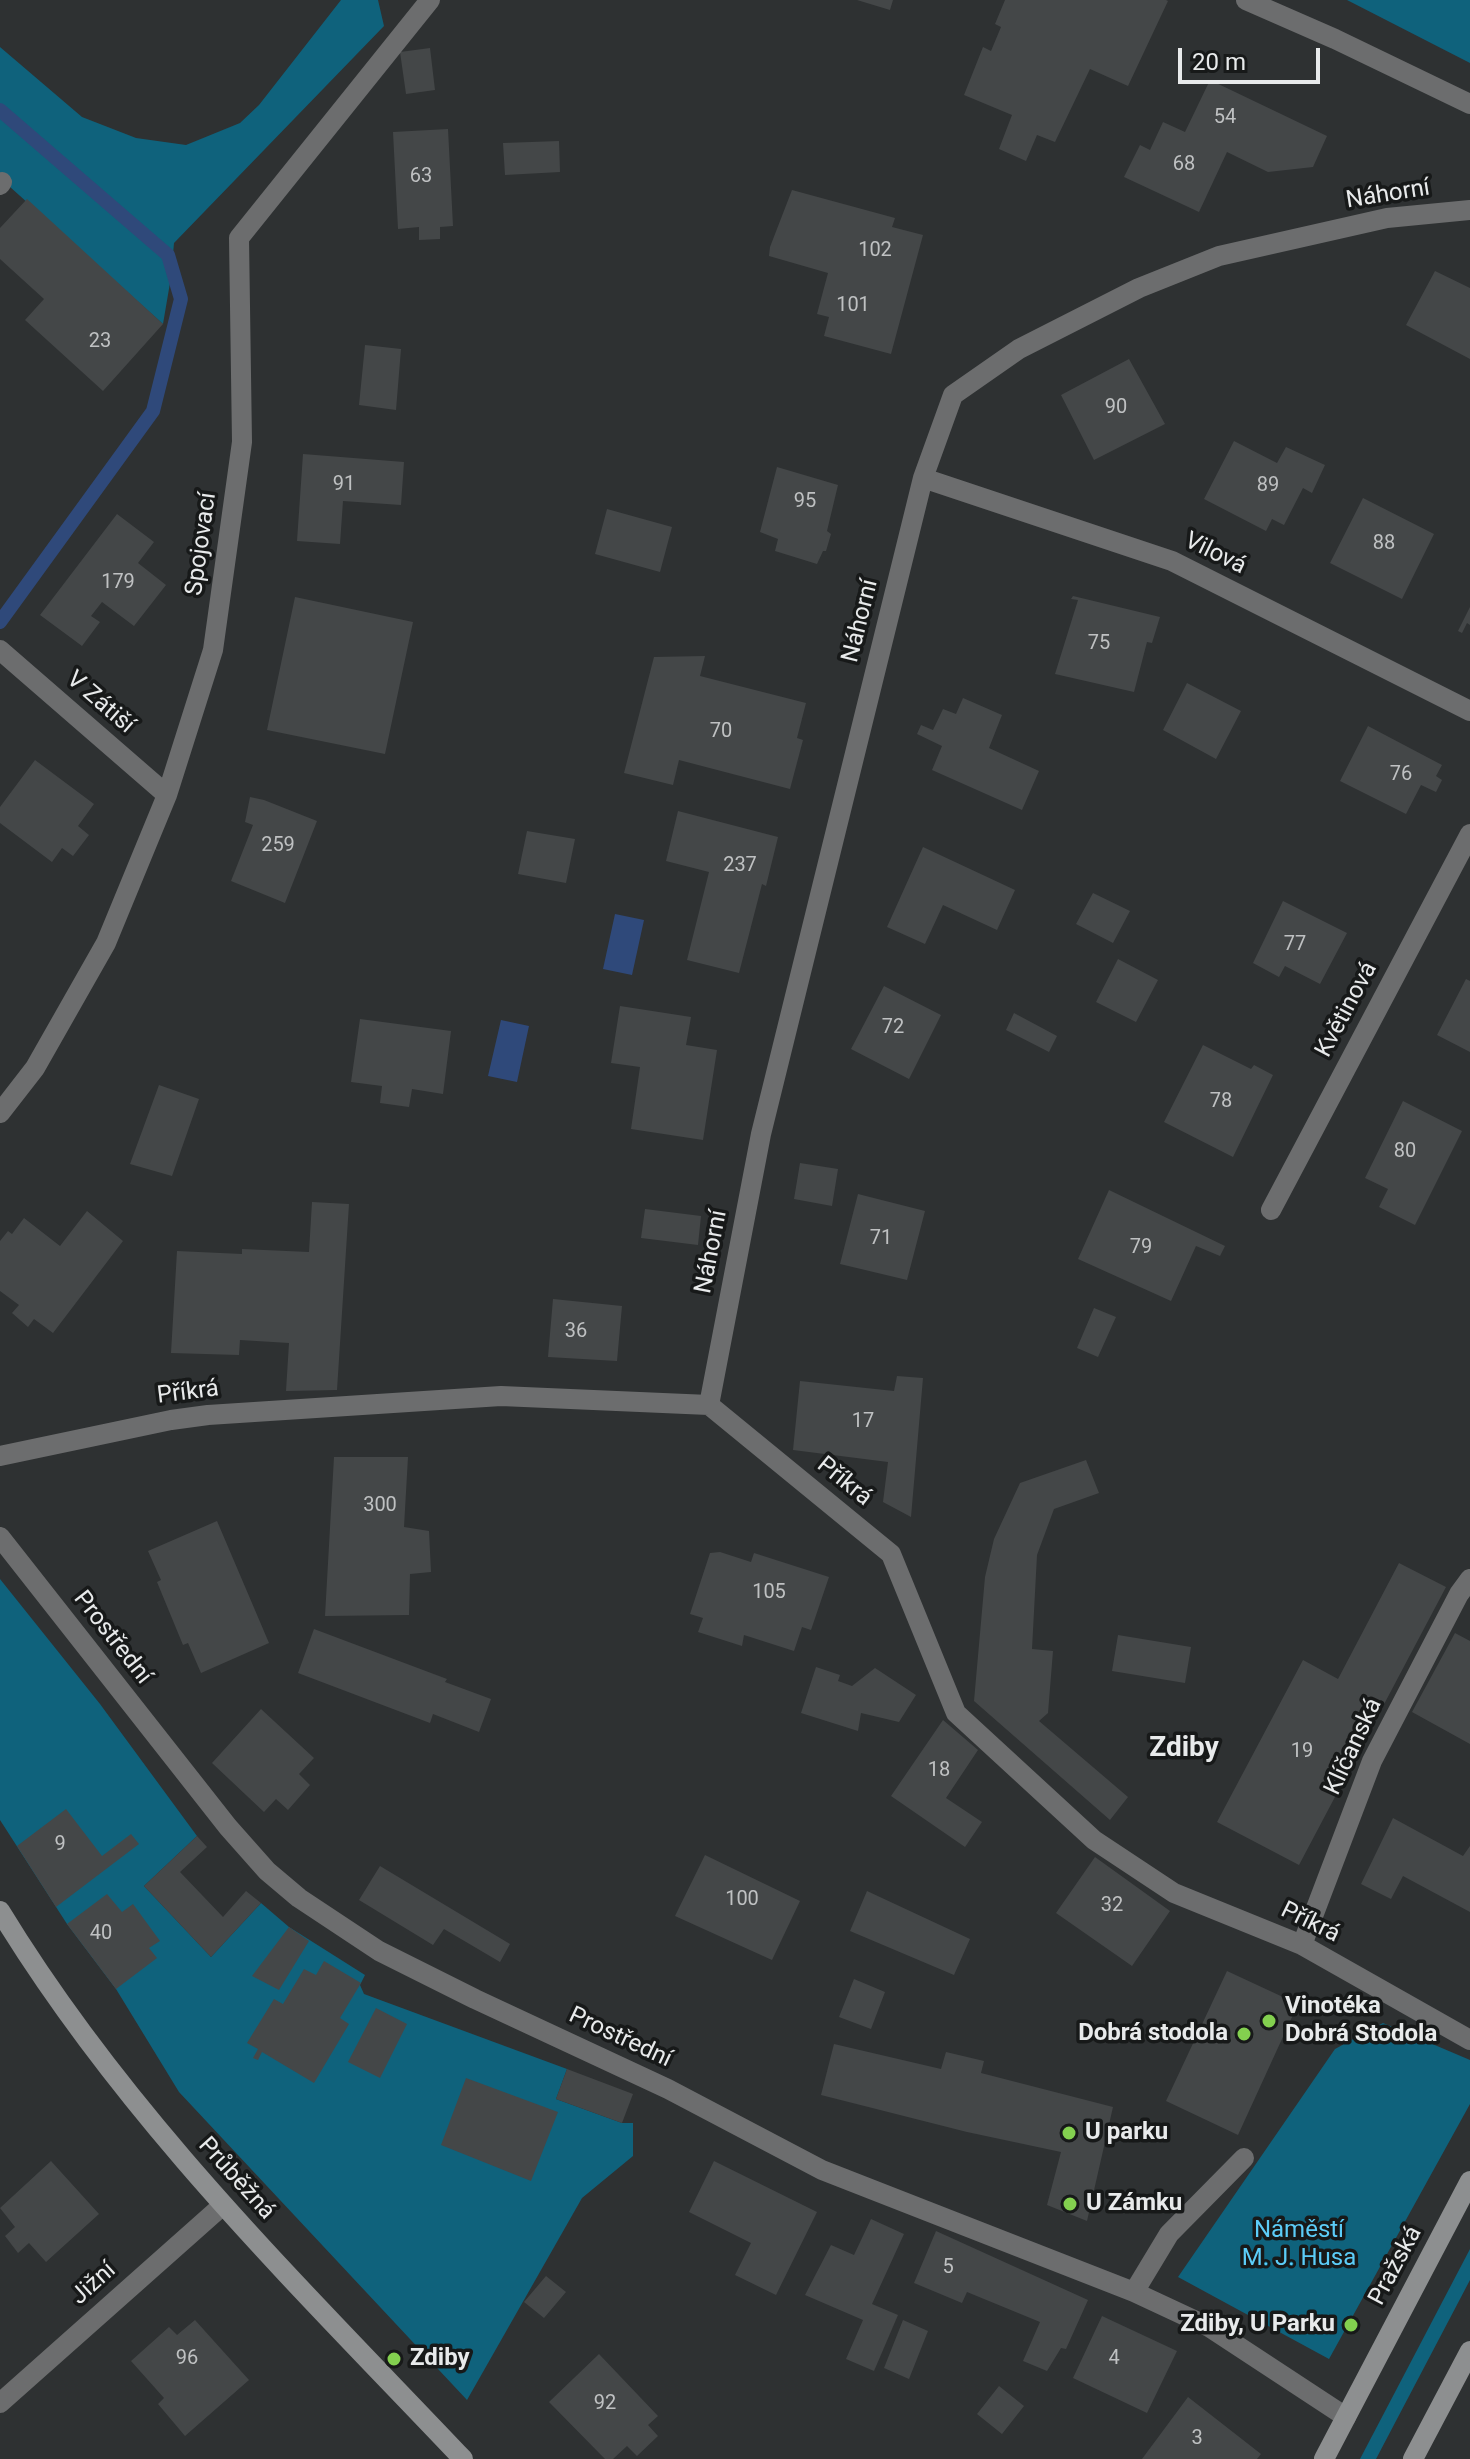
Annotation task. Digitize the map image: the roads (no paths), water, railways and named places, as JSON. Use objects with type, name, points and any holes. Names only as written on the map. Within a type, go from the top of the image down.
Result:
[{"type":"street","name":"Spojovací","points":[[0,1113],[35,1068],[106,943],[167,795],[213,650],[242,442],[239,238],[430,0]]},
{"type":"street","points":[[1246,0],[1470,104]]},
{"type":"street","name":"Náhorní","points":[[709,1405],[761,1134],[923,478],[953,395],[1019,349],[1139,288],[1234,253],[1387,218],[1470,210]]},
{"type":"street","name":"Vilová","points":[[923,478],[1172,561],[1470,711]]},
{"type":"street","name":"V Zátiší","points":[[0,650],[167,795]]},
{"type":"street","name":"Květinová","points":[[1271,1210],[1470,834]]},
{"type":"street","name":"Příkrá","points":[[0,1456],[208,1415],[501,1396],[709,1405],[891,1554],[956,1713],[1094,1840],[1174,1893],[1302,1945],[1470,2040]]},
{"type":"street","name":"Prostřední","points":[[0,1537],[228,1827],[267,1871],[325,1917],[379,1951],[668,2089],[822,2170],[1134,2292],[1209,2327],[1346,2417]]},
{"type":"street","name":"Klíčanská","points":[[1302,1945],[1372,1761],[1459,1594],[1470,1579]]},
{"type":"street","name":"Průběžná","points":[[0,1911],[90,2046],[149,2121],[223,2205],[463,2459]]},
{"type":"street","points":[[1134,2292],[1169,2234],[1244,2158]]},
{"type":"street","name":"Pražská","points":[[1324,2459],[1470,2181]]},
{"type":"street","name":"Jižní","points":[[0,2403],[223,2205]]},
{"type":"street","points":[[1413,2459],[1470,2351]]},
{"type":"waterway","points":[[0,110],[168,255],[181,299],[153,411],[0,622]]},
{"type":"place","name":"Vinotéka Dobrá Stodola","points":[[1269,2021]]},
{"type":"place","name":"Dobrá stodola","points":[[1244,2034]]},
{"type":"place","name":"U parku","points":[[1069,2133]]},
{"type":"place","name":"U Zámku","points":[[1070,2204]]},
{"type":"place","name":"Zdiby, U Parku","points":[[1351,2325]]},
{"type":"place","name":"Zdiby","points":[[394,2359]]},
{"type":"district","name":"Zdiby","points":[[1184,1749]]},
{"type":"park label","name":"Náměstí M. J. Husa","points":[[1299,2245]]}]
